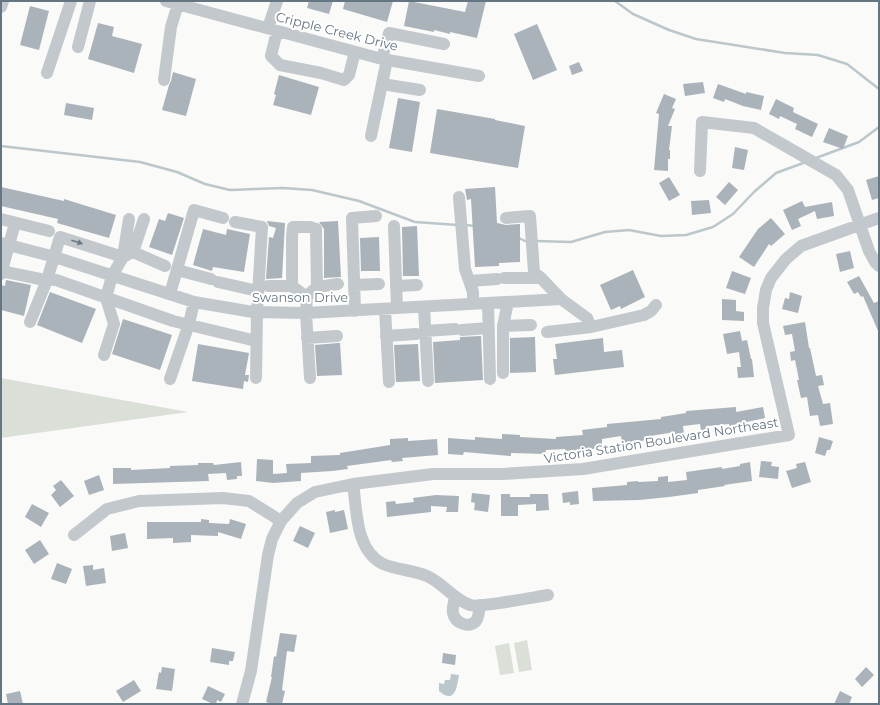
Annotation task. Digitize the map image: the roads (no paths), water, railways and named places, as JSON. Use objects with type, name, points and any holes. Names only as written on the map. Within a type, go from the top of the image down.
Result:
[{"type":"street","points":[[1,7],[3,1]]},
{"type":"street","points":[[47,72],[71,1]]},
{"type":"street","points":[[78,47],[90,1]]},
{"type":"street","points":[[277,1],[271,56],[280,65],[321,73],[344,80],[349,74],[355,52]]},
{"type":"street","points":[[164,80],[171,27],[172,2]]},
{"type":"street","name":"Cripple Creek Drive","points":[[172,2],[355,52],[479,76]]},
{"type":"street","points":[[371,136],[382,84],[389,33],[444,44]]},
{"type":"street","points":[[382,84],[420,90]]},
{"type":"street","points":[[700,171],[702,122],[754,128],[836,175],[848,190],[861,224],[869,251],[879,266]]},
{"type":"street","points":[[459,197],[465,269],[473,292],[473,304]]},
{"type":"street","points":[[170,294],[194,210],[223,218]]},
{"type":"street","points":[[355,311],[352,218],[376,216]]},
{"type":"street","points":[[506,218],[530,216],[534,272],[560,299],[586,318],[591,327]]},
{"type":"street","name":"Victoria Station Boulevard Northeast","points":[[242,704],[251,671],[268,555],[272,540],[280,521],[297,503],[315,492],[354,484],[433,474],[502,474],[583,469],[790,434],[763,323],[763,308],[766,290],[771,278],[786,259],[800,246],[879,218]]},
{"type":"street","points":[[1,219],[49,231]]},
{"type":"street","points":[[128,254],[129,219]]},
{"type":"street","points":[[104,355],[114,324],[106,298],[112,276],[128,254],[144,219]]},
{"type":"street","points":[[235,222],[262,227],[263,288],[257,312],[256,378]]},
{"type":"street","points":[[15,223],[5,244],[1,272],[47,280],[56,280],[173,321],[256,341]]},
{"type":"street","points":[[292,286],[293,227],[310,226],[316,229],[317,287]]},
{"type":"street","points":[[388,382],[386,336],[396,286],[394,226]]},
{"type":"street","points":[[30,322],[47,280],[60,237],[128,254],[165,266]]},
{"type":"street","name":"Swanson Drive","points":[[5,244],[55,257],[194,302],[257,312],[306,314],[560,299]]},
{"type":"street","points":[[177,270],[215,281],[263,288],[292,286],[300,293],[307,296]]},
{"type":"street","points":[[470,281],[541,278]]},
{"type":"street","points":[[310,378],[306,314],[307,296],[317,287],[338,284]]},
{"type":"street","points":[[354,285],[379,284]]},
{"type":"street","points":[[396,286],[417,285]]},
{"type":"street","points":[[170,379],[189,324],[194,302]]},
{"type":"street","points":[[503,373],[504,326],[508,302]]},
{"type":"street","points":[[488,303],[490,379]]},
{"type":"street","points":[[548,332],[591,327],[644,315],[656,306]]},
{"type":"street","points":[[424,307],[420,332],[428,382]]},
{"type":"street","points":[[504,326],[531,325]]},
{"type":"street","points":[[386,336],[420,332],[488,328]]},
{"type":"street","points":[[307,338],[337,336]]},
{"type":"street","points":[[354,484],[360,534],[373,556],[383,563],[418,572],[435,580],[455,597],[471,606],[548,595]]},
{"type":"street","points":[[74,535],[107,509],[139,501],[223,498],[249,501],[280,521]]},
{"type":"street","points":[[455,597],[453,614],[459,622],[465,624],[475,622],[478,617],[480,605]]},
{"type":"waterway","points":[[615,1],[633,14],[669,30],[696,39],[785,53],[818,55],[847,64],[879,89]]},
{"type":"waterway","points":[[816,158],[859,142],[879,127]]},
{"type":"waterway","points":[[1,146],[140,162],[177,172],[205,184],[230,190],[283,188],[312,190],[359,201],[415,222],[458,225]]},
{"type":"waterway","points":[[536,241],[571,242],[605,232],[629,230],[661,236],[686,235],[713,227],[733,214],[754,192],[776,173],[806,162]]},
{"type":"waterway","points":[[465,225],[476,226]]},
{"type":"waterway","points":[[519,238],[529,241]]}]
